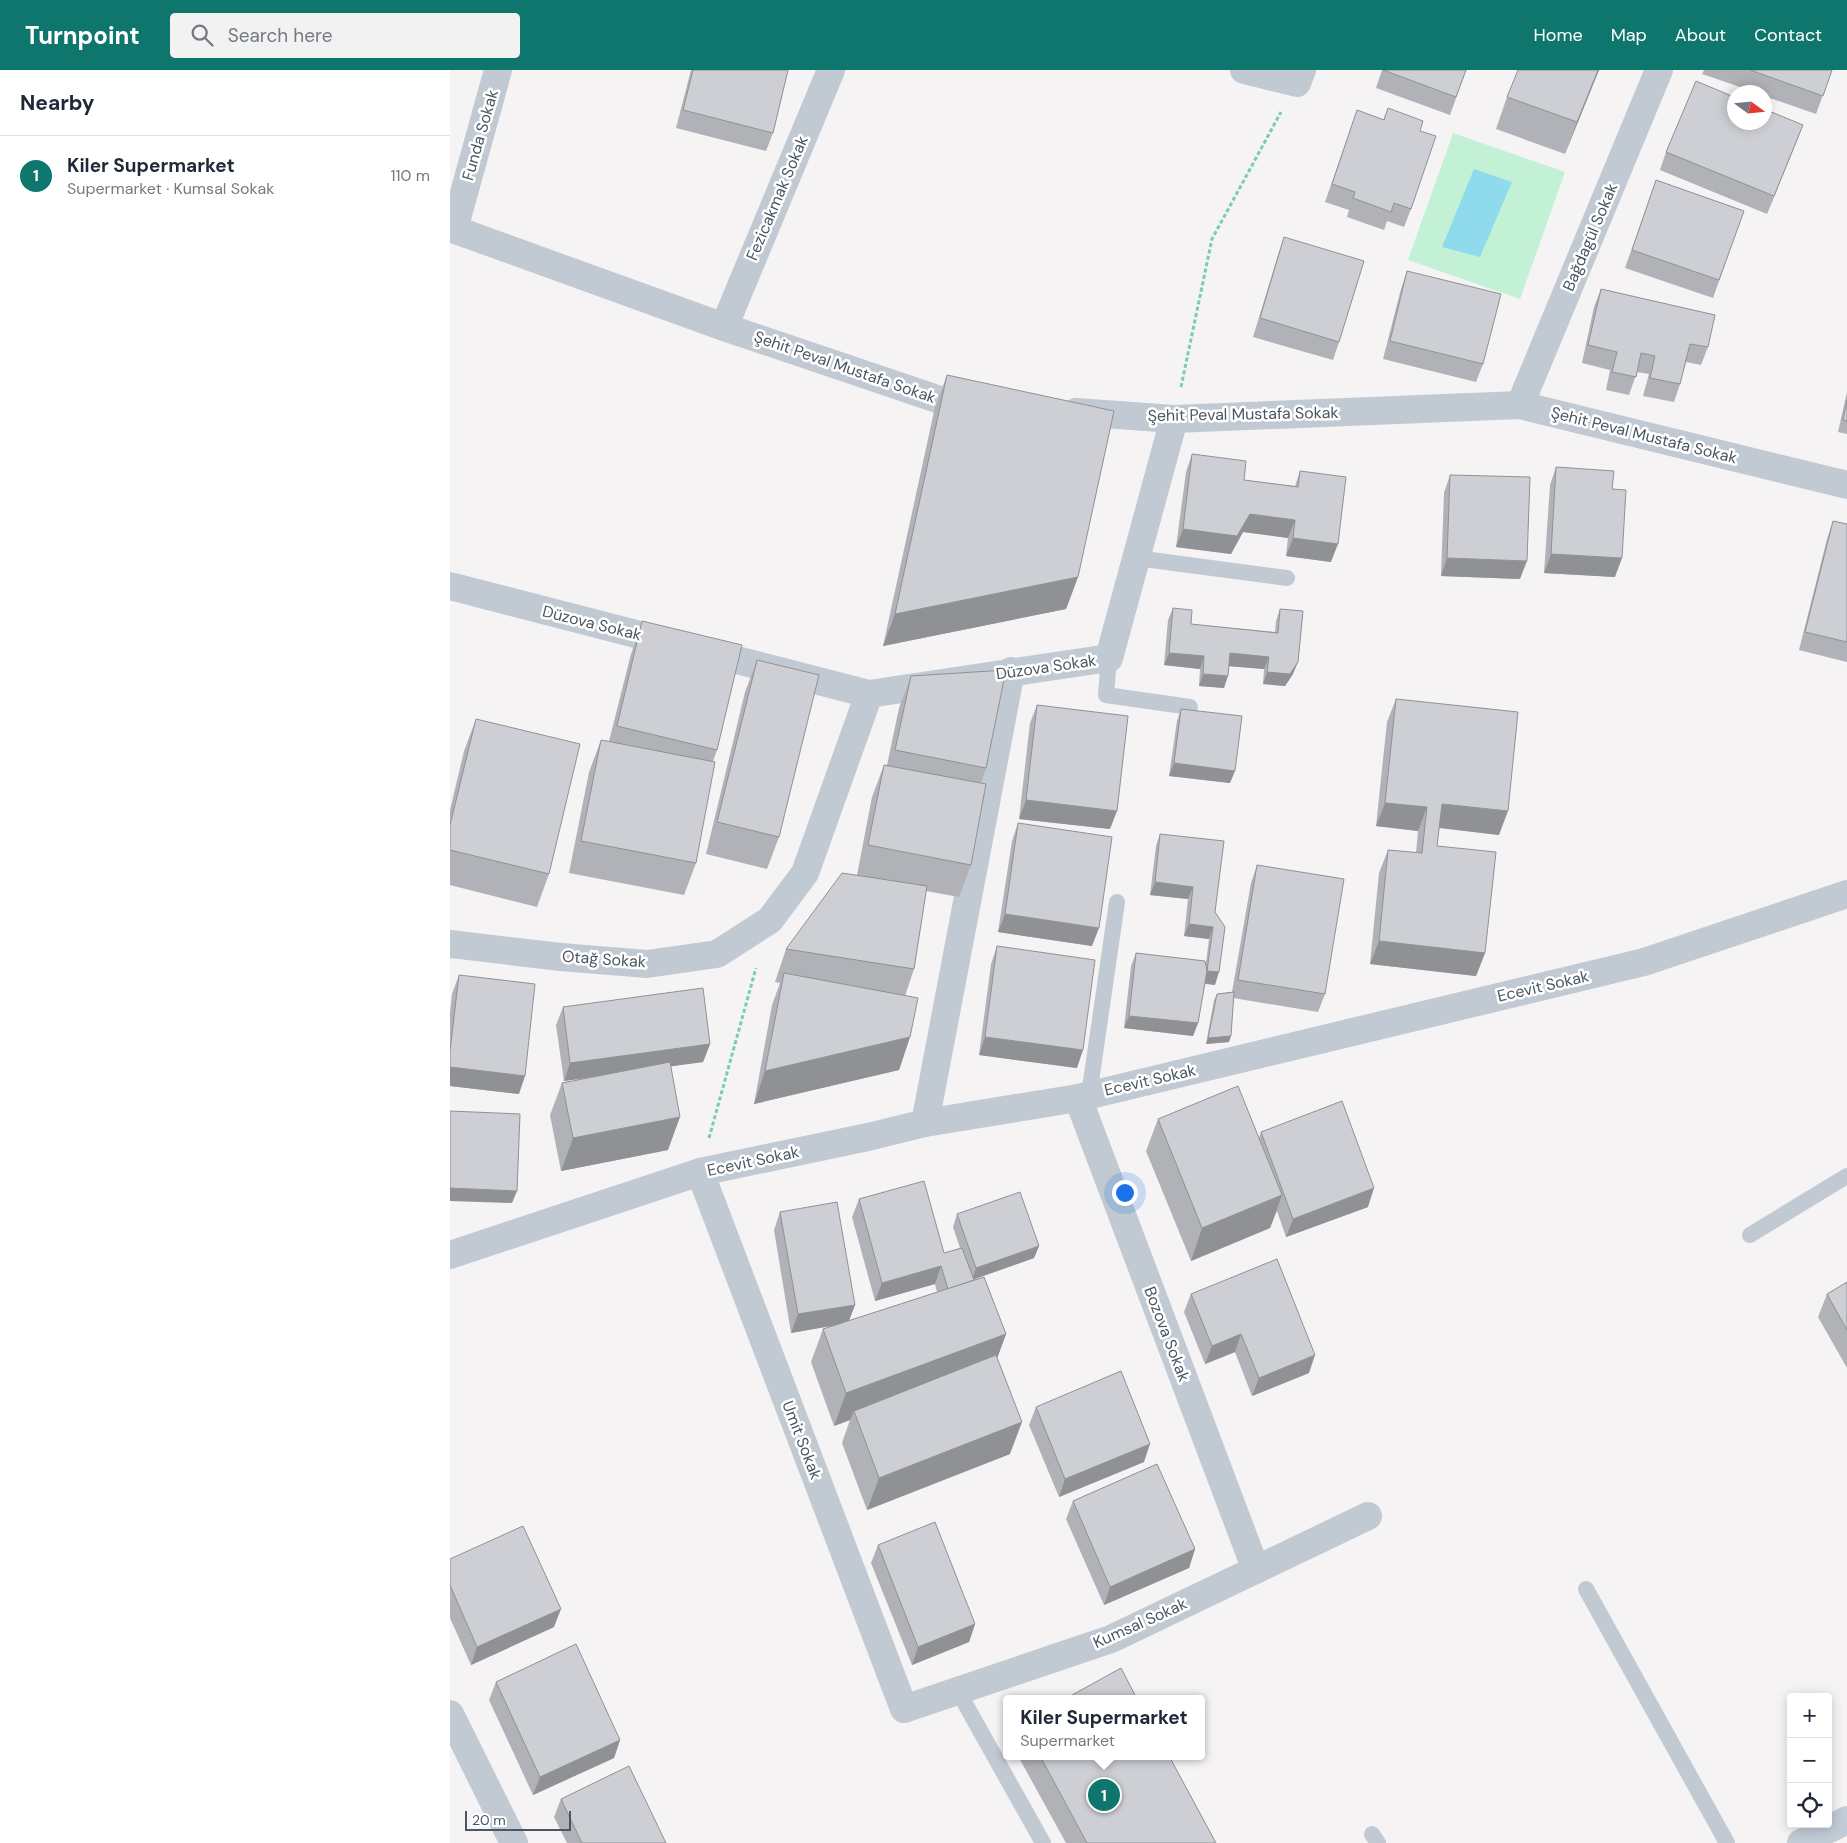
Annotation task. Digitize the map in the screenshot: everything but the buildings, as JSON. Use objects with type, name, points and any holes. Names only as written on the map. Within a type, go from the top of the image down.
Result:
[{"type":"main road","points":[[1801,1843],[1847,1820]]},
{"type":"street","name":"Funda Sokak","points":[[452,228],[498,70]]},
{"type":"street","name":"Fezicakmak Sokak","points":[[724,327],[831,70]]},
{"type":"street","points":[[1244,70],[1300,76]]},
{"type":"street","name":"Bağdagül Sokak","points":[[1520,405],[1659,70]]},
{"type":"street","name":"Şehit Peval Mustafa Sokak","points":[[452,228],[724,327],[949,402],[998,406]]},
{"type":"street","name":"Şehit Peval Mustafa Sokak","points":[[1056,410],[1174,419],[1520,405],[1847,485]]},
{"type":"street","name":"Düzova Sokak","points":[[450,586],[869,694],[1011,671],[1109,658],[1174,419]]},
{"type":"street","points":[[925,1123],[1011,671]]},
{"type":"street","name":"Otağ Sokak","points":[[450,944],[561,957],[647,964],[717,954],[770,920],[804,873],[869,694]]},
{"type":"street","name":"Ecevit Sokak","points":[[450,1255],[700,1172],[868,1137],[925,1123],[1084,1096],[1644,962],[1847,894]]},
{"type":"street","name":"Bozova Sokak","points":[[1084,1096],[1256,1570]]},
{"type":"street","name":"Umit Sokak","points":[[700,1172],[904,1709]]},
{"type":"street","name":"Kumsal Sokak","points":[[904,1709],[1111,1639],[1368,1516]]},
{"type":"street","points":[[450,1714],[514,1843]]},
{"type":"lane","points":[[1136,558],[1287,578]]},
{"type":"lane","points":[[1109,658],[1106,696],[1190,707]]},
{"type":"lane","points":[[1084,1096],[1117,902]]},
{"type":"lane","points":[[1750,1235],[1847,1176]]},
{"type":"lane","points":[[1586,1589],[1727,1843]]},
{"type":"lane","points":[[958,1691],[1044,1843]]},
{"type":"path","points":[[1174,419],[1212,239],[1300,76]]},
{"type":"path","points":[[700,1172],[757,966]]},
{"type":"green space","points":[[1453,133],[1565,172],[1520,299],[1408,260]]},
{"type":"water","points":[[1474,169],[1512,182],[1480,257],[1442,247]]},
{"type":"place","name":"Kiler Supermarket","points":[[1104,1795]]}]
